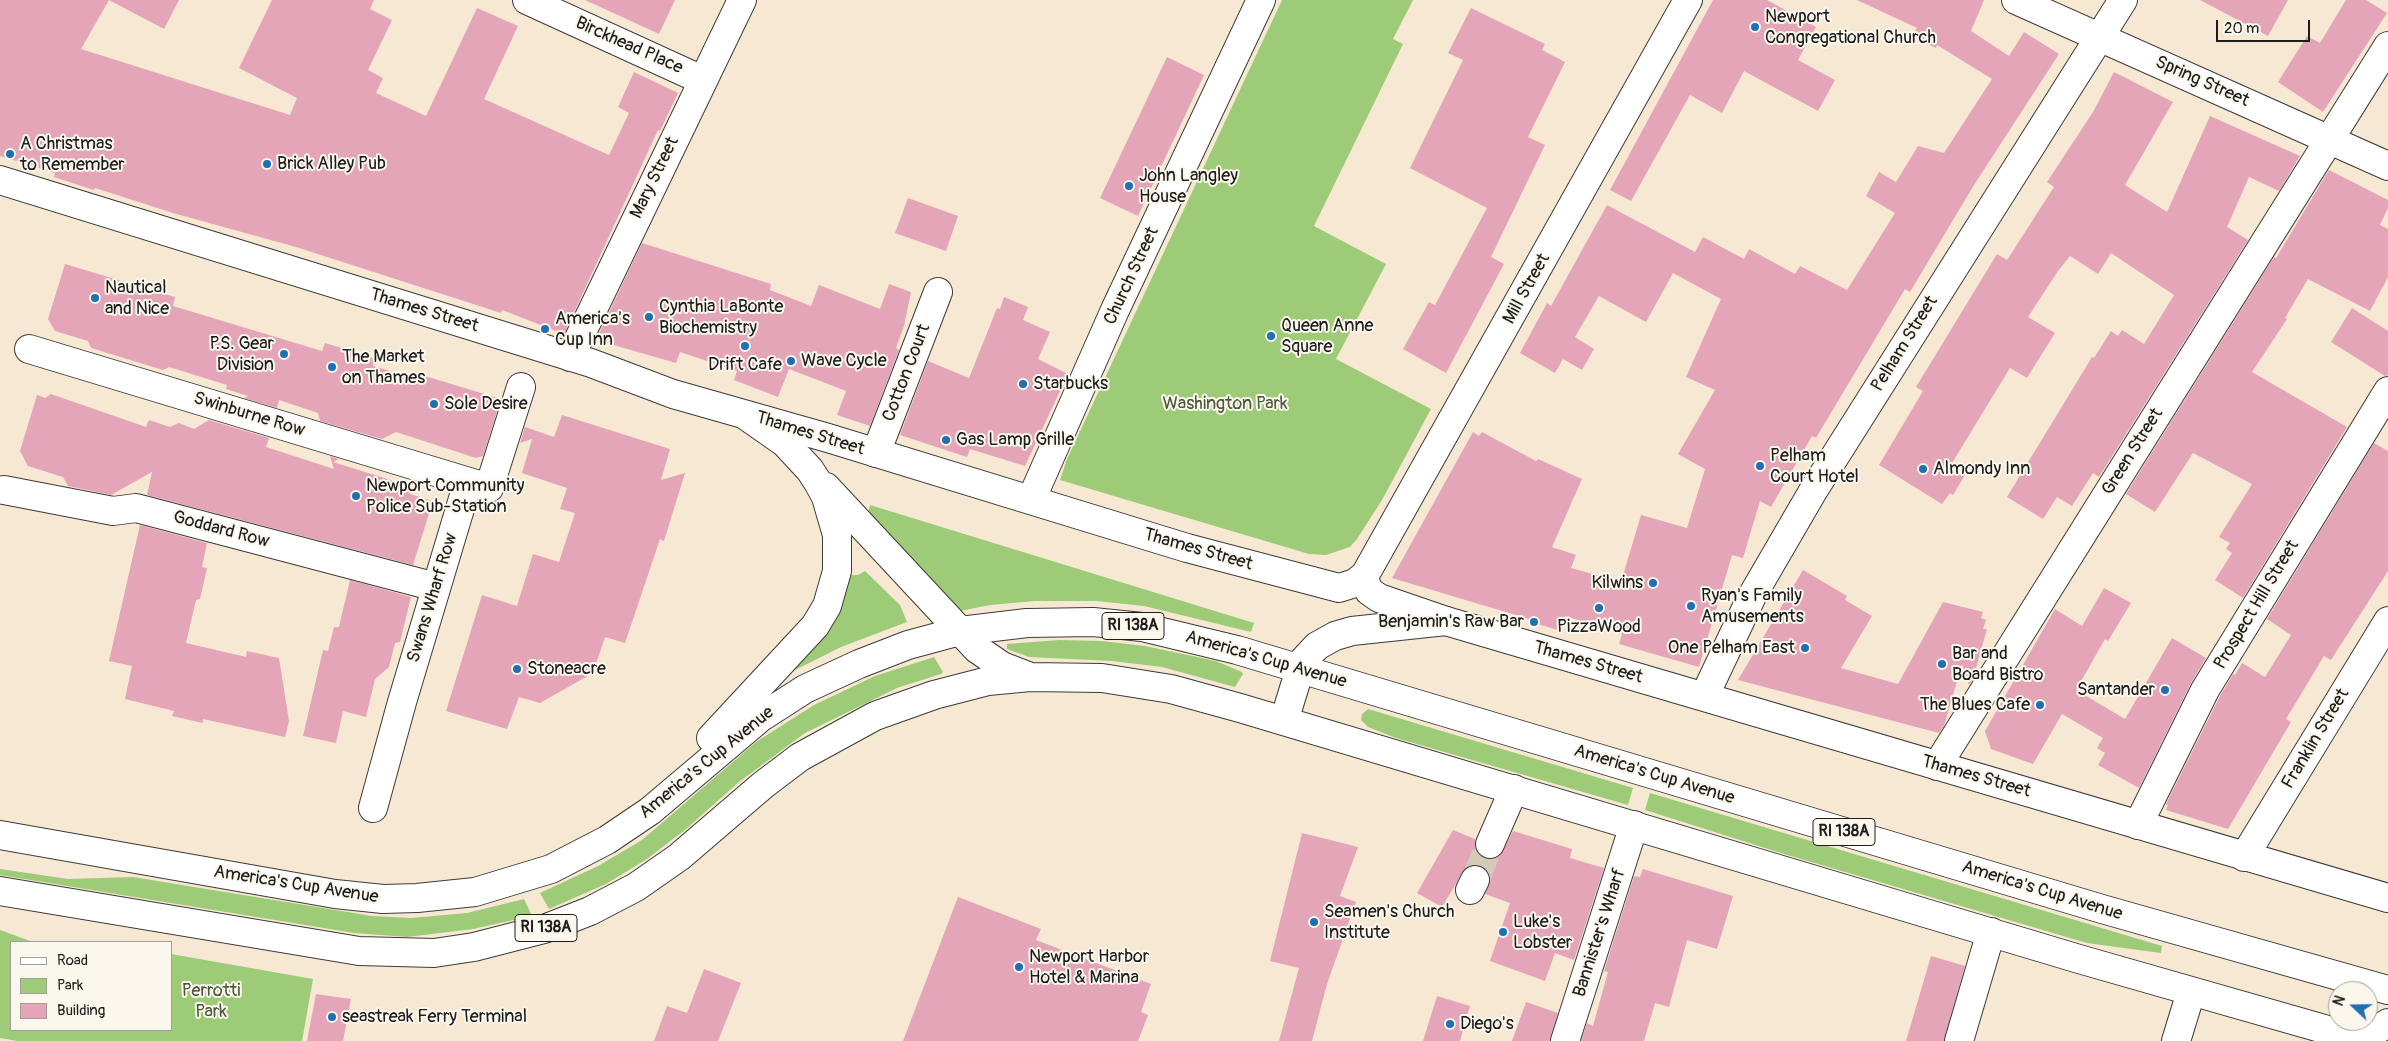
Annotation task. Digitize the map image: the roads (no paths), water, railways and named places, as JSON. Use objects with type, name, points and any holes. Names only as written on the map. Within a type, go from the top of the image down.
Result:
[{"type":"street","name":"Birckhead Place","points":[[528,0],[702,80]]},
{"type":"street","name":"Mary Street","points":[[570,357],[742,0]]},
{"type":"street","name":"Church Street","points":[[1031,500],[1115,310],[1261,0]]},
{"type":"street","name":"Mill Street","points":[[1364,577],[1688,0]]},
{"type":"street","name":"Spring Street","points":[[2016,0],[2388,166]]},
{"type":"street","name":"Pelham Street","points":[[1704,697],[1752,596],[1813,491],[2123,0]]},
{"type":"street","name":"Green Street","points":[[1937,766],[2388,46]]},
{"type":"street","name":"Thames Street","points":[[0,180],[570,357],[654,388],[1203,553],[1332,588],[1351,586],[1364,577],[1369,591],[1379,598],[1446,622],[2388,898]]},
{"type":"street","name":"Cotton Court","points":[[876,454],[938,292]]},
{"type":"street","name":"Swinburne Row","points":[[30,349],[468,482]]},
{"type":"street","points":[[468,482],[489,488],[521,387]]},
{"type":"street","name":"Prospect Hill Street","points":[[2138,825],[2205,690],[2388,391]]},
{"type":"street","points":[[745,414],[774,434],[810,470],[977,649],[994,662],[1030,677]]},
{"type":"street","points":[[628,828],[807,636],[827,606],[837,571],[837,535],[826,497],[810,470]]},
{"type":"street","name":"Swans Wharf Row","points":[[373,808],[468,482]]},
{"type":"street","name":"Goddard Row","points":[[4,490],[113,511],[136,508],[436,587]]},
{"type":"street","name":"Franklin Street","points":[[2244,857],[2388,621]]},
{"type":"street","name":"America's Cup Avenue","points":[[0,835],[280,884],[383,899],[448,896],[475,892],[522,880],[571,860],[628,828],[738,735],[806,689],[900,648],[960,631],[1049,622],[1117,624],[1186,636],[2102,909],[2388,990]]},
{"type":"street","points":[[1284,721],[1300,669],[1304,660],[1317,646],[1342,633],[1446,622]]},
{"type":"street","name":"RI 138A","points":[[0,891],[359,951],[434,953],[474,947],[544,929],[590,910],[636,887],[679,858],[763,785],[800,757],[874,716],[914,701],[968,685],[1030,677],[1094,678],[1147,684],[1284,721],[2191,992],[2363,1040]]},
{"type":"street","points":[[1490,844],[1514,789]]},
{"type":"street","name":"Bannister's Wharf","points":[[1565,1041],[1634,825]]},
{"type":"street","points":[[1959,1041],[1991,932]]},
{"type":"street","points":[[2176,1041],[2191,992]]},
{"type":"street","points":[[2363,1040],[2388,1023]]},
{"type":"tunnel","points":[[1475,880],[1490,844]]},
{"type":"place","name":"Newport Congregational Church","points":[[1755,27]]},
{"type":"place","name":"A Christmas to Remember","points":[[10,154]]},
{"type":"place","name":"Brick Alley Pub","points":[[267,164]]},
{"type":"place","name":"John Langley House","points":[[1129,186]]},
{"type":"place","name":"Nautical and Nice","points":[[95,298]]},
{"type":"place","name":"Cynthia LaBonte Biochemistry","points":[[649,317]]},
{"type":"place","name":"America's Cup Inn","points":[[545,329]]},
{"type":"place","name":"Queen Anne Square","points":[[1271,336]]},
{"type":"place","name":"Drift Cafe","points":[[745,346]]},
{"type":"place","name":"P.S. Gear Division","points":[[284,354]]},
{"type":"place","name":"Wave Cycle","points":[[791,361]]},
{"type":"place","name":"The Market on Thames","points":[[332,367]]},
{"type":"place","name":"Starbucks","points":[[1023,384]]},
{"type":"place","name":"Sole Desire","points":[[434,404]]},
{"type":"place","name":"Gas Lamp Grille","points":[[946,440]]},
{"type":"place","name":"Pelham Court Hotel","points":[[1760,466]]},
{"type":"place","name":"Almondy Inn","points":[[1923,469]]},
{"type":"place","name":"Newport Community Police Sub-Station","points":[[356,496]]},
{"type":"place","name":"Kilwins","points":[[1653,583]]},
{"type":"place","name":"Ryan's Family Amusements","points":[[1691,606]]},
{"type":"place","name":"PizzaWood","points":[[1599,608]]},
{"type":"place","name":"Benjamin's Raw Bar","points":[[1534,622]]},
{"type":"place","name":"One Pelham East","points":[[1805,648]]},
{"type":"place","name":"Bar and Board Bistro","points":[[1942,664]]},
{"type":"place","name":"Stoneacre","points":[[517,669]]},
{"type":"place","name":"Santander","points":[[2165,690]]},
{"type":"place","name":"The Blues Cafe","points":[[2040,705]]},
{"type":"place","name":"Seamen's Church Institute","points":[[1314,922]]},
{"type":"place","name":"Luke's Lobster","points":[[1503,932]]},
{"type":"place","name":"Newport Harbor Hotel & Marina","points":[[1019,967]]},
{"type":"place","name":"seastreak Ferry Terminal","points":[[332,1017]]},
{"type":"place","name":"Diego's","points":[[1450,1024]]},
{"type":"park label","name":"Washington Park","points":[[1225,404]]},
{"type":"park label","name":"Perrotti Park","points":[[211,1001]]}]
